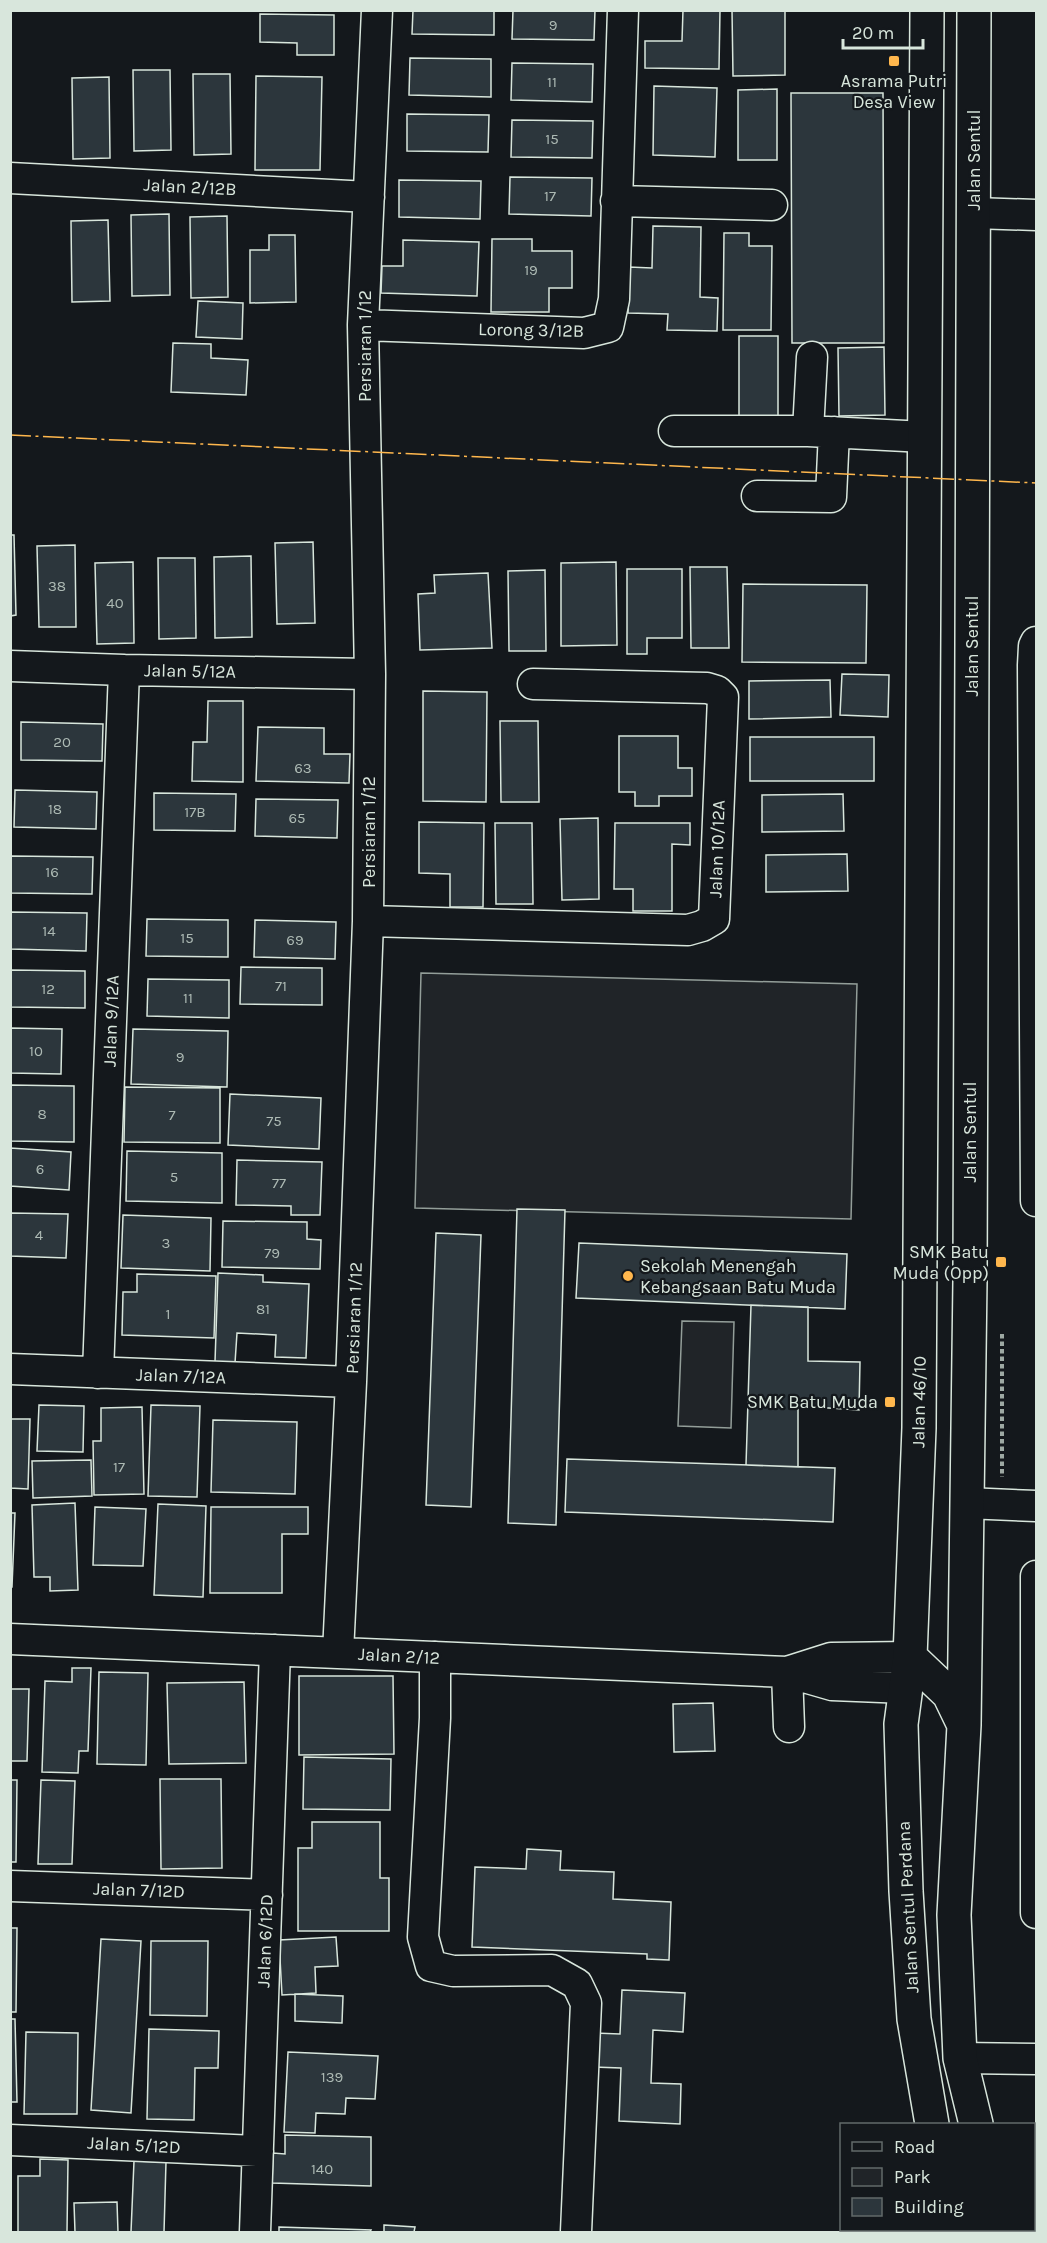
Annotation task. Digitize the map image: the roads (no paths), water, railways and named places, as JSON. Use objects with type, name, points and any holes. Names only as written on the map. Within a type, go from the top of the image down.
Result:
[{"type":"main road","points":[[925,437],[927,10]]},
{"type":"main road","name":"Jalan Sentul","points":[[966,1503],[970,1280],[974,11]]},
{"type":"main road","name":"Jalan 46/10","points":[[916,1673],[914,1569],[919,1428],[925,437]]},
{"type":"main road","points":[[919,1428],[966,1503],[964,1725],[954,1915],[960,2058],[976,2123]]},
{"type":"main road","points":[[914,1569],[933,1540],[966,1503]]},
{"type":"main road","points":[[916,1673],[950,1657],[965,1630]]},
{"type":"main road","points":[[916,1673],[949,1694],[964,1725]]},
{"type":"main road","name":"Jalan Sentul Perdana","points":[[916,1673],[901,1724],[906,1891],[914,2019],[932,2123]]},
{"type":"street","name":"Persiaran 1/12","points":[[338,1653],[351,1382],[368,921],[370,674],[363,325],[377,10]]},
{"type":"street","name":"Lorong 3/12B","points":[[363,325],[584,333],[608,327],[614,299],[623,10]]},
{"type":"street","name":"Jalan 2/12B","points":[[10,178],[369,196]]},
{"type":"street","points":[[616,201],[772,205]]},
{"type":"street","points":[[974,213],[1036,215]]},
{"type":"street","points":[[757,496],[831,497],[812,357]]},
{"type":"street","points":[[674,431],[821,432],[925,437]]},
{"type":"street","points":[[1036,642],[1033,677],[1036,1201]]},
{"type":"street","name":"Jalan 5/12A","points":[[10,666],[370,674]]},
{"type":"street","name":"Jalan 9/12A","points":[[98,1373],[124,670]]},
{"type":"street","name":"Jalan 10/12A","points":[[368,921],[688,930],[714,919],[723,697],[717,691],[707,688],[533,684]]},
{"type":"street","name":"Jalan 7/12A","points":[[10,1369],[351,1382]]},
{"type":"street","points":[[966,1503],[1036,1506]]},
{"type":"street","points":[[1036,1576],[1036,1912]]},
{"type":"street","name":"Jalan 2/12","points":[[10,1639],[787,1672],[831,1658],[916,1673]]},
{"type":"street","name":"Jalan 6/12D","points":[[255,2232],[275,1650]]},
{"type":"street","points":[[435,1657],[435,1718],[423,1937],[431,1966],[453,1971],[552,1970],[577,1984],[586,2003],[576,2232]]},
{"type":"street","points":[[787,1672],[789,1727]]},
{"type":"street","name":"Jalan 7/12D","points":[[10,1886],[267,1894]]},
{"type":"street","points":[[960,2058],[1036,2059]]},
{"type":"street","name":"Jalan 5/12D","points":[[10,2140],[258,2151]]},
{"type":"place","name":"Asrama Putri Desa View","points":[[894,61]]},
{"type":"place","name":"SMK Batu Muda (Opp)","points":[[1001,1262]]},
{"type":"place","name":"Sekolah Menengah Kebangsaan Batu Muda","points":[[628,1276]]},
{"type":"place","name":"SMK Batu Muda","points":[[890,1402]]}]
